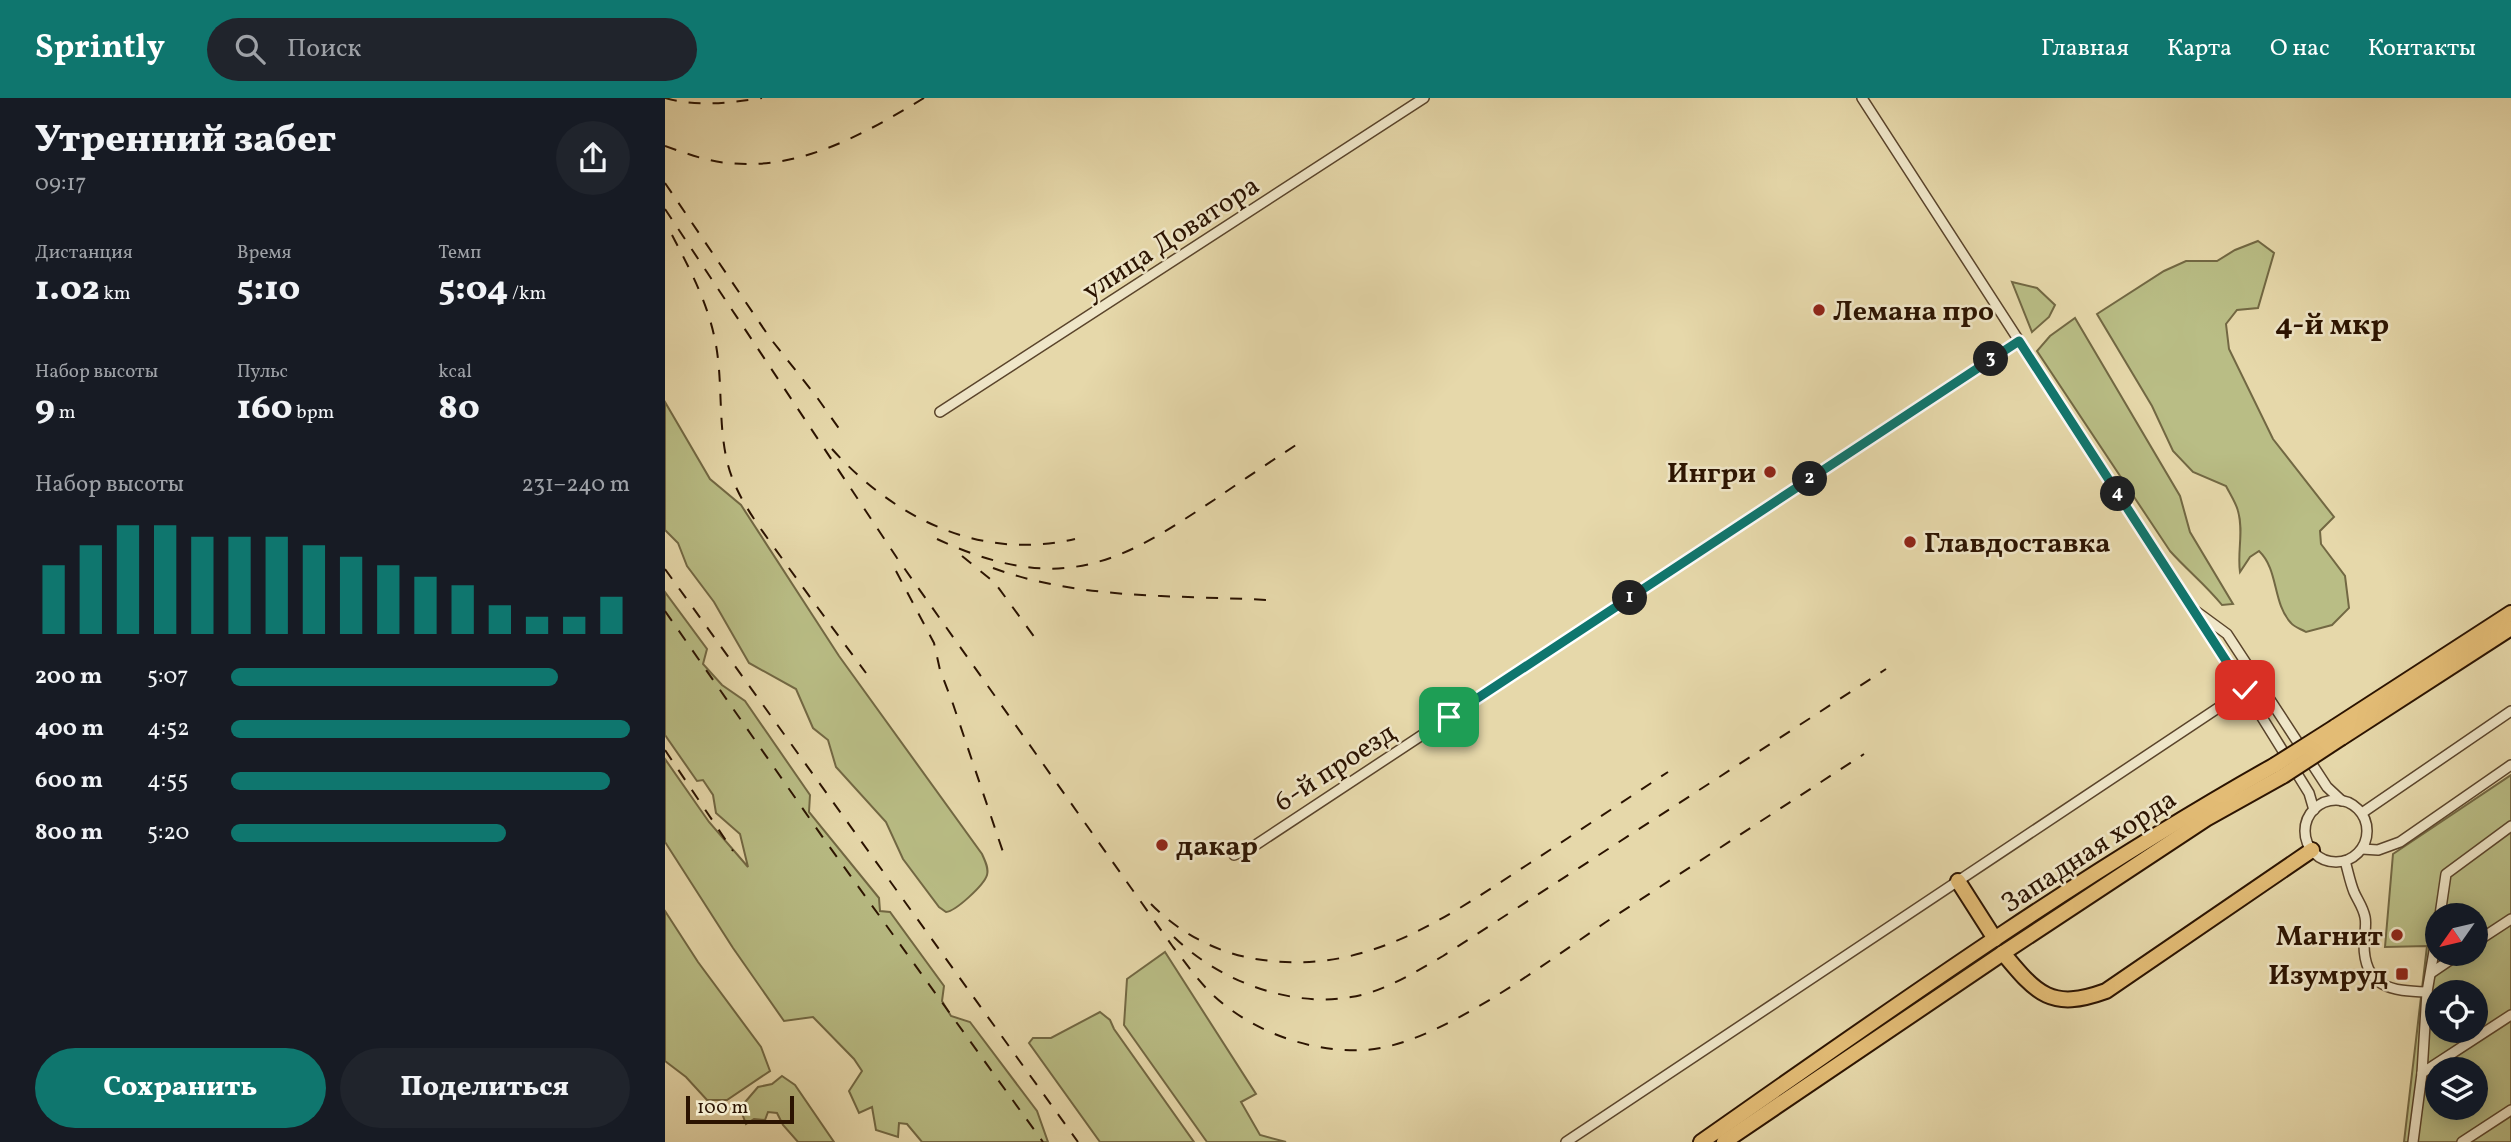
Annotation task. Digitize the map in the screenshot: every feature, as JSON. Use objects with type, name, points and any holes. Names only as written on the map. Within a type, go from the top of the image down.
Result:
[{"type":"highway","name":"Западная хорда","points":[[1724,1142],[2003,953],[2338,732],[2511,612]]},
{"type":"highway","name":"Западная хорда","points":[[2338,732],[2511,628]]},
{"type":"highway","name":"Западная хорда","points":[[1701,1142],[1995,939],[2199,808],[2279,771]]},
{"type":"highway","points":[[2003,953],[2027,982],[2040,992],[2065,1000],[2088,998],[2106,991],[2312,850]]},
{"type":"highway","points":[[1958,881],[1995,939]]},
{"type":"street","name":"улица Доватора","points":[[940,412],[1424,98]]},
{"type":"street","points":[[1862,98],[2245,690],[2309,793],[2314,810]]},
{"type":"street","name":"6-й проезд","points":[[1234,855],[1251,848],[2019,341]]},
{"type":"street","points":[[2193,609],[2227,634],[2327,787],[2342,801],[2353,805],[2362,813],[2367,834],[2362,849],[2344,861],[2325,859],[2312,850],[2305,833],[2307,821],[2314,810],[2324,803],[2342,801]]},
{"type":"street","points":[[1566,1142],[2245,690]]},
{"type":"street","points":[[2362,813],[2511,710]]},
{"type":"street","points":[[2362,849],[2378,850],[2400,842],[2511,765]]},
{"type":"street","points":[[2442,903],[2446,874],[2511,826]]},
{"type":"street","points":[[2344,861],[2354,892],[2362,905],[2367,928],[2364,944],[2367,961],[2375,978],[2398,992],[2425,992]]},
{"type":"street","points":[[2489,933],[2511,919]]},
{"type":"street","points":[[2430,980],[2432,966]]},
{"type":"street","points":[[2431,973],[2441,966]]},
{"type":"street","points":[[2422,1073],[2511,1014]]},
{"type":"street","points":[[2413,1142],[2425,1024]]},
{"type":"street","points":[[2462,1142],[2511,1110]]},
{"type":"green space","points":[[2258,241],[2274,253],[2258,308],[2237,310],[2226,324],[2229,349],[2273,439],[2334,517],[2320,531],[2321,544],[2345,576],[2349,608],[2332,625],[2306,632],[2292,624],[2285,615],[2270,567],[2259,551],[2250,557],[2240,572],[2240,519],[2226,486],[2193,472],[2173,451],[2152,406],[2097,314],[2164,271],[2186,261],[2217,261]]},
{"type":"green space","points":[[2012,282],[2037,288],[2055,305],[2049,317],[2032,332]]},
{"type":"green space","points":[[2075,318],[2180,496],[2190,532],[2233,604],[2222,605],[2170,551],[2037,351],[2050,336]]},
{"type":"green space","points":[[665,402],[710,479],[741,505],[839,656],[982,854],[987,870],[985,879],[969,897],[951,911],[946,912],[939,907],[903,859],[886,822],[836,767],[828,740],[813,728],[796,689],[749,663],[714,602],[687,566],[678,543],[665,530]]},
{"type":"green space","points":[[665,592],[707,649],[703,664],[722,685],[745,701],[810,795],[809,812],[879,898],[880,911],[890,912],[944,986],[942,1001],[951,1016],[970,1022],[1037,1111],[1048,1142],[922,1142],[907,1124],[899,1123],[898,1137],[876,1130],[872,1107],[859,1113],[849,1091],[862,1071],[854,1059],[813,1017],[784,1021],[733,948],[665,842],[665,759],[709,822],[748,867],[740,834],[716,813],[713,795],[703,780],[697,781],[665,735]]},
{"type":"green space","points":[[2511,775],[2511,1142],[2404,1142],[2425,963],[2425,966],[2489,966],[2489,903],[2425,903],[2425,946],[2385,947],[2393,854]]},
{"type":"green space","points":[[665,911],[698,962],[761,1047],[770,1071],[727,1100],[707,1100],[686,1077],[665,1061]]},
{"type":"green space","points":[[1165,952],[1256,1094],[1241,1102],[1260,1135],[1286,1142],[1207,1142],[1124,1025],[1127,979]]},
{"type":"green space","points":[[1100,1012],[1110,1020],[1194,1142],[1100,1142],[1029,1043],[1033,1038],[1051,1038]]},
{"type":"green space","points":[[782,1076],[795,1085],[834,1142],[798,1142],[783,1125],[777,1113],[768,1112],[765,1120],[754,1119],[746,1124],[740,1108],[758,1087],[772,1084]]},
{"type":"railway","points":[[665,98],[701,103],[762,98]]},
{"type":"railway","points":[[665,146],[720,162],[755,164],[781,161],[831,147],[924,98]]},
{"type":"railway","points":[[665,183],[770,338],[845,437]]},
{"type":"railway","points":[[665,209],[897,558],[1173,947],[1214,996],[1265,1030],[1304,1044],[1365,1050],[1394,1045],[1457,1019],[1864,754]]},
{"type":"railway","points":[[672,235],[712,326],[718,359],[725,452],[737,490],[766,536],[866,673]]},
{"type":"railway","points":[[937,539],[999,562],[1032,568],[1086,565],[1125,552],[1162,533],[1302,441]]},
{"type":"railway","points":[[832,449],[883,496],[942,528],[973,539],[1006,544],[1040,544],[1075,539]]},
{"type":"railway","points":[[962,556],[995,583],[1038,642]]},
{"type":"railway","points":[[993,568],[1060,586],[1094,591],[1267,600]]},
{"type":"railway","points":[[665,569],[1078,1142]]},
{"type":"railway","points":[[896,571],[934,643],[940,670],[1003,852]]},
{"type":"railway","points":[[665,611],[826,842],[1043,1142]]},
{"type":"railway","points":[[1174,937],[1211,966],[1233,978],[1279,994],[1327,999],[1375,991],[1443,956],[1886,669]]},
{"type":"railway","points":[[665,750],[733,851]]},
{"type":"railway","points":[[1151,904],[1188,934],[1232,953],[1263,960],[1301,962],[1337,959],[1404,937],[1468,903],[1668,772]]},
{"type":"place","name":"Лемана про","points":[[1819,310]]},
{"type":"place","name":"Ингри","points":[[1770,472]]},
{"type":"place","name":"Главдоставка","points":[[1910,542]]},
{"type":"place","name":"дакар","points":[[1162,845]]},
{"type":"place","name":"Магнит","points":[[2397,935]]},
{"type":"place","name":"Изумруд","points":[[2402,974]]},
{"type":"district","name":"4-й мкр","points":[[2332,324]]},
{"type":"route","points":[[1449,717],[2019,341],[2245,690]]}]
